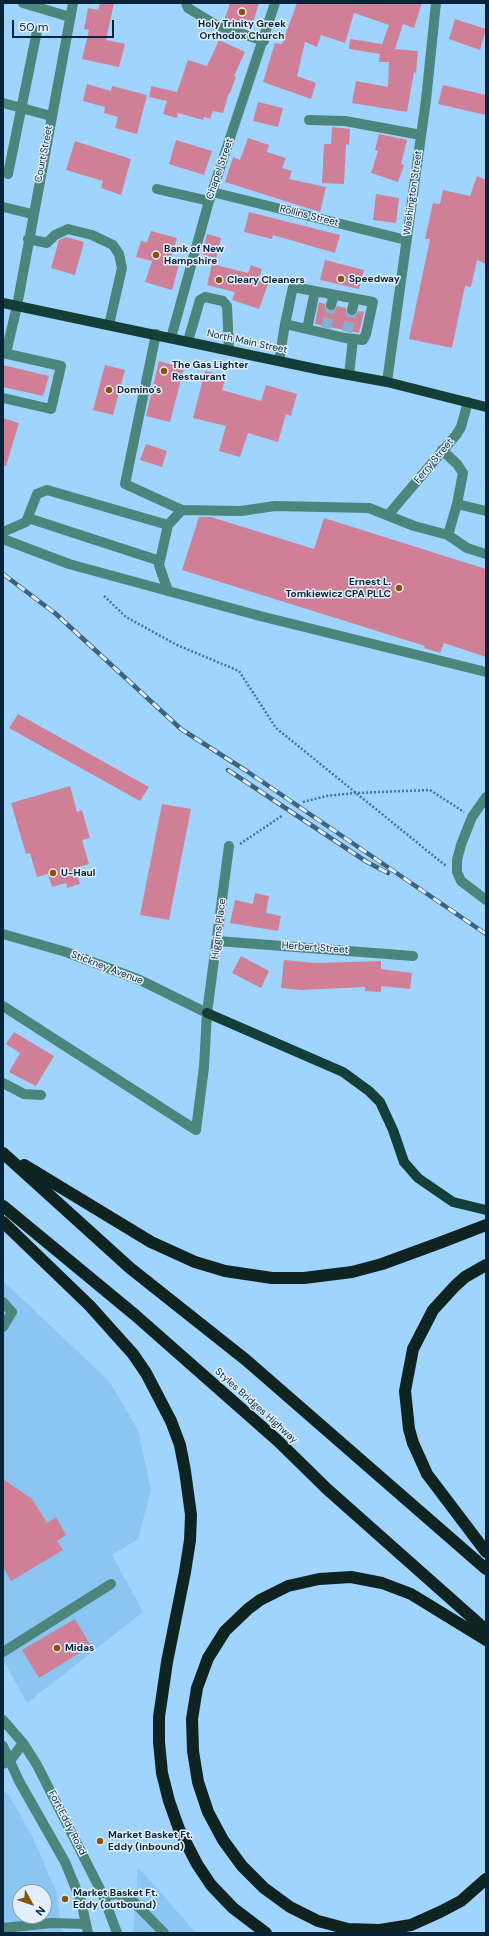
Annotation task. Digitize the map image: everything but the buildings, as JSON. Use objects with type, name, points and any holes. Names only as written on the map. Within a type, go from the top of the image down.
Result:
[{"type":"highway","points":[[3,1153],[151,1242],[195,1262],[225,1271],[272,1278],[304,1278],[352,1272],[382,1264],[486,1225]]},
{"type":"highway","points":[[3,1153],[130,1268],[246,1360],[486,1569]]},
{"type":"highway","name":"Styles Bridges Highway","points":[[3,1206],[135,1314],[278,1441],[327,1489],[486,1630]]},
{"type":"highway","points":[[3,1222],[90,1306],[134,1354],[146,1373],[171,1421],[180,1445],[191,1515],[185,1572],[167,1662],[159,1717],[159,1742],[162,1773],[169,1802],[179,1830],[197,1864],[211,1885],[233,1908],[266,1933]]},
{"type":"highway","points":[[486,1265],[464,1277],[433,1310],[413,1349],[407,1376],[405,1397],[406,1416],[413,1443],[427,1474],[486,1552]]},
{"type":"highway","points":[[486,1640],[411,1594],[382,1582],[351,1577],[319,1579],[288,1586],[260,1600],[248,1609],[225,1631],[208,1658],[197,1688],[192,1719],[193,1751],[198,1782],[208,1812],[223,1840],[242,1866],[264,1888],[290,1907],[318,1921],[348,1929],[380,1930],[411,1924],[440,1912],[461,1901],[486,1879]]},
{"type":"main road","name":"North Main Street","points":[[3,303],[387,382],[486,407]]},
{"type":"main road","points":[[207,1013],[343,1072],[369,1090],[380,1102],[393,1130],[404,1162],[418,1178],[453,1202],[486,1210]]},
{"type":"street","points":[[23,3],[70,17]]},
{"type":"street","name":"Court Street","points":[[4,353],[17,306],[32,214],[73,3]]},
{"type":"street","points":[[186,3],[188,8],[216,25],[264,41]]},
{"type":"street","name":"Chapel Street","points":[[171,338],[210,196],[264,41],[275,3]]},
{"type":"street","name":"Washington Street","points":[[387,382],[432,53],[436,3]]},
{"type":"street","points":[[8,174],[37,31]]},
{"type":"street","points":[[3,103],[51,116]]},
{"type":"street","points":[[308,120],[345,121],[421,135]]},
{"type":"street","name":"Rollins Street","points":[[157,189],[210,196],[406,240]]},
{"type":"street","points":[[3,207],[32,214]]},
{"type":"street","points":[[28,239],[46,242],[55,235],[68,229],[92,235],[113,245],[119,254],[122,268],[109,325]]},
{"type":"street","points":[[279,361],[285,324],[293,287],[373,302],[366,334],[363,340],[326,331],[307,329],[285,324]]},
{"type":"street","points":[[307,329],[315,291]]},
{"type":"street","points":[[331,305],[334,295]]},
{"type":"street","points":[[188,341],[200,300],[205,297],[223,301],[228,306],[229,350]]},
{"type":"street","points":[[352,310],[355,299]]},
{"type":"street","points":[[156,334],[126,484],[182,510],[241,511],[275,506],[369,508],[389,514],[414,526],[448,535],[467,548],[486,554]]},
{"type":"street","points":[[348,336],[349,375]]},
{"type":"street","points":[[3,398],[51,409],[61,366],[4,353]]},
{"type":"street","name":"Ferry Street","points":[[389,514],[462,427],[468,402]]},
{"type":"street","points":[[442,450],[457,464],[463,474],[457,504],[448,535]]},
{"type":"street","points":[[3,532],[26,522],[37,494],[47,490],[168,525]]},
{"type":"street","points":[[457,504],[486,511]]},
{"type":"street","points":[[168,591],[159,565],[168,525],[182,510]]},
{"type":"street","points":[[28,518],[160,560]]},
{"type":"street","points":[[3,539],[69,564],[260,616],[486,672]]},
{"type":"street","points":[[486,797],[472,816],[457,860],[457,872],[461,881],[486,900]]},
{"type":"street","name":"Higgins Place","points":[[3,1006],[196,1130],[204,1067],[207,1013],[229,846]]},
{"type":"street","name":"Stickney Avenue","points":[[3,934],[66,952],[133,977],[207,1013]]},
{"type":"street","name":"Herbert Street","points":[[217,941],[413,956]]},
{"type":"street","points":[[3,1083],[24,1094],[41,1095]]},
{"type":"street","points":[[3,1302],[12,1312],[3,1327]]},
{"type":"street","points":[[3,1652],[111,1584]]},
{"type":"street","name":"Fort Eddy Road","points":[[3,1720],[23,1743],[37,1765],[83,1852],[104,1897],[117,1933]]},
{"type":"street","points":[[3,1745],[23,1743]]},
{"type":"street","points":[[6,1762],[23,1743]]},
{"type":"street","name":"Fort Eddy Road","points":[[3,1745],[6,1762],[19,1781],[65,1862],[81,1901],[87,1928]]},
{"type":"street","points":[[104,1897],[116,1894],[131,1899],[164,1933]]},
{"type":"street","points":[[3,1928],[31,1925],[87,1928]]},
{"type":"path","points":[[104,596],[126,617],[177,645],[239,672],[276,728],[440,863],[457,872]]},
{"type":"path","points":[[304,802],[326,796],[355,793],[430,790],[472,816]]},
{"type":"path","points":[[228,858],[243,842],[283,815]]},
{"type":"shaded area","points":[[3,1281],[109,1381],[138,1430],[151,1490],[138,1539],[112,1555],[143,1612],[27,1703],[3,1659]]},
{"type":"shaded area","points":[[3,1790],[9,1795],[32,1836],[56,1891],[62,1933],[3,1933]]},
{"type":"shaded area","points":[[138,1867],[196,1933],[133,1933]]},
{"type":"tunnel","points":[[326,328],[331,305]]},
{"type":"tunnel","points":[[347,332],[352,310]]},
{"type":"railway","points":[[3,574],[56,614],[181,729],[248,772],[486,934]]},
{"type":"railway","points":[[228,770],[367,862],[388,873]]},
{"type":"place","name":"Holy Trinity Greek Orthodox Church","points":[[242,12]]},
{"type":"place","name":"Bank of New Hampshire","points":[[156,255]]},
{"type":"place","name":"Speedway","points":[[341,279]]},
{"type":"place","name":"Cleary Cleaners","points":[[219,280]]},
{"type":"place","name":"The Gas Lighter Restaurant","points":[[164,371]]},
{"type":"place","name":"Domino's","points":[[109,390]]},
{"type":"place","name":"Ernest L. Tomkiewicz CPA PLLC","points":[[399,588]]},
{"type":"place","name":"U-Haul","points":[[53,873]]},
{"type":"place","name":"Midas","points":[[57,1648]]},
{"type":"place","name":"Market Basket Ft. Eddy (inbound)","points":[[100,1841]]},
{"type":"place","name":"Market Basket Ft. Eddy (outbound)","points":[[65,1899]]}]
